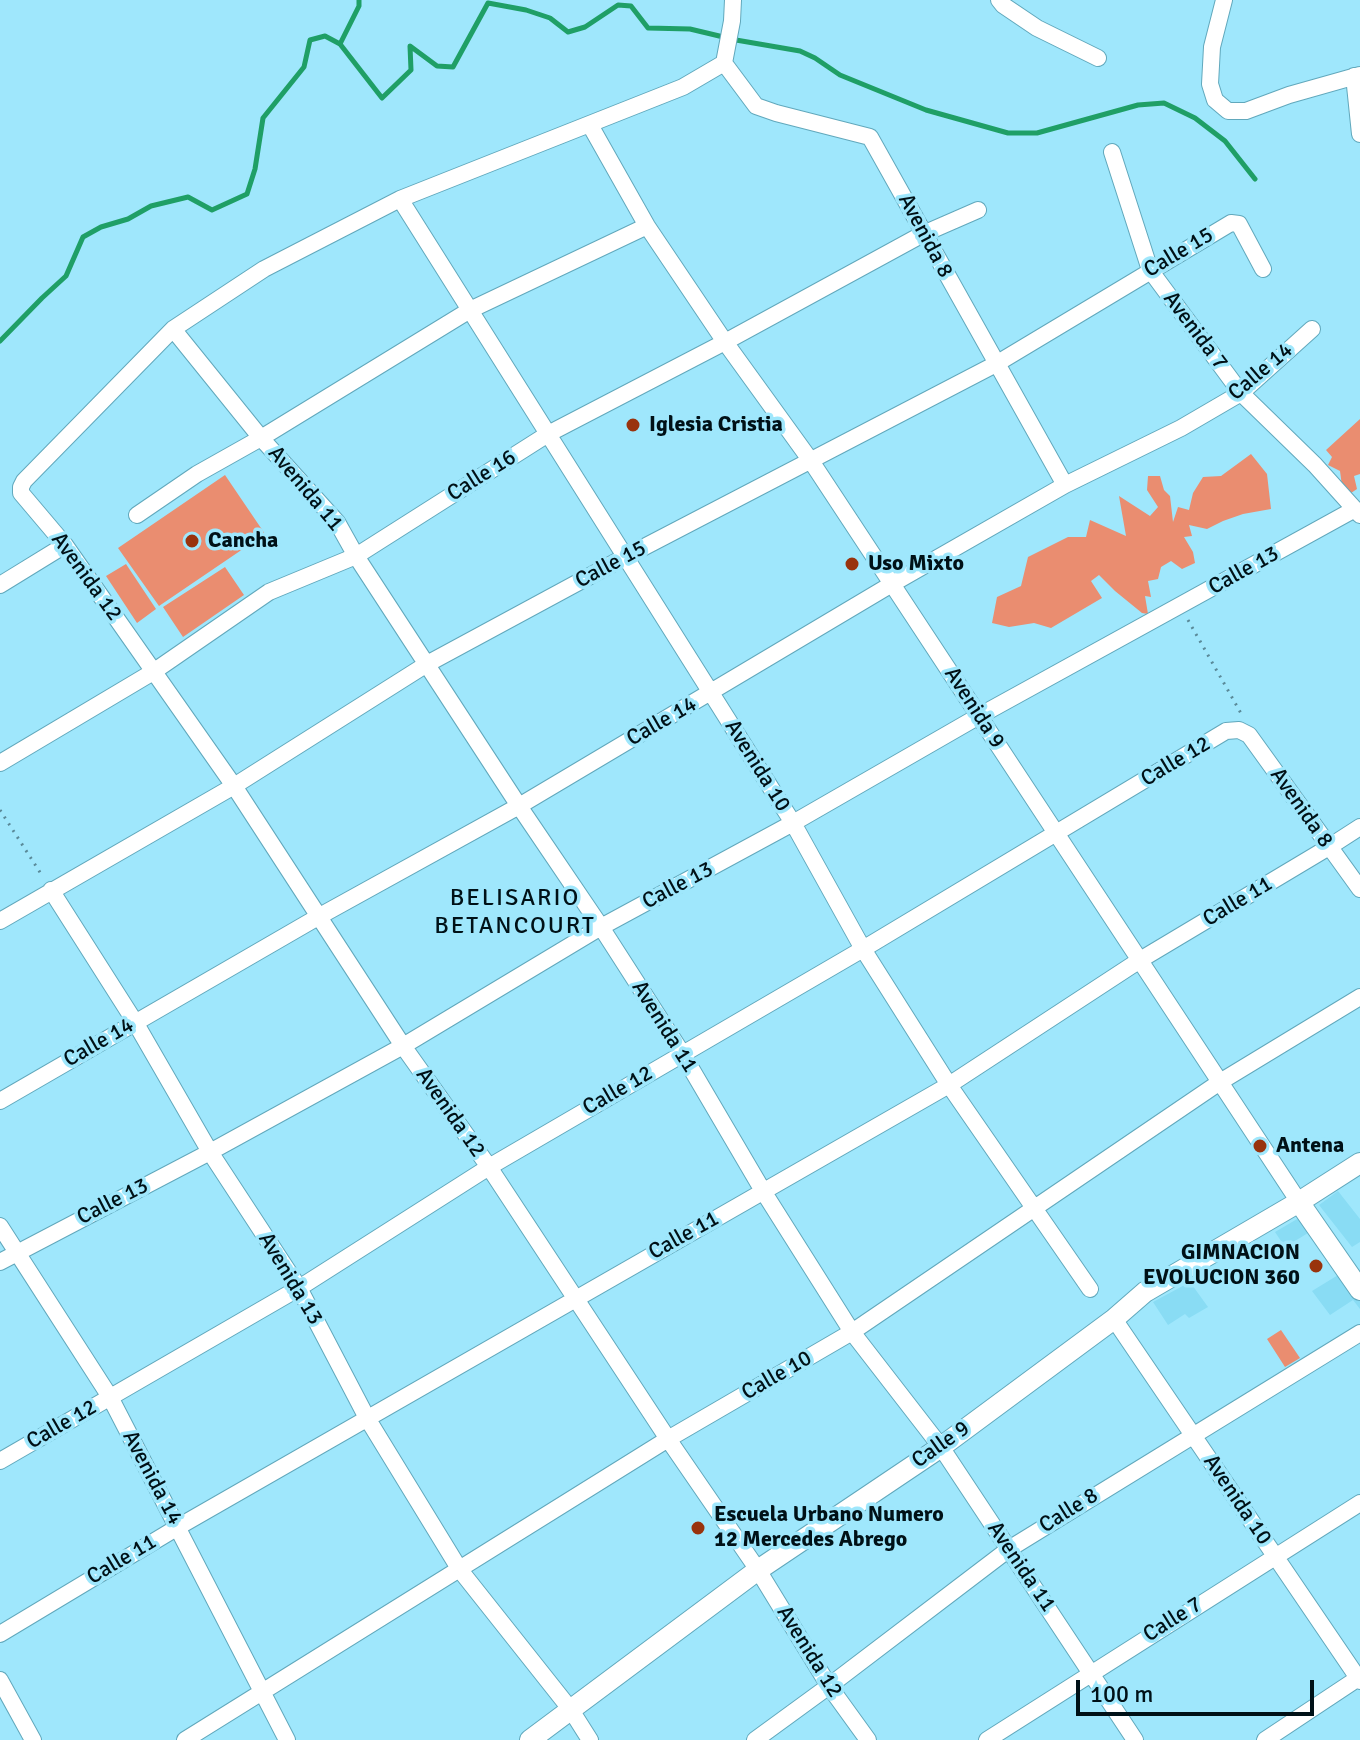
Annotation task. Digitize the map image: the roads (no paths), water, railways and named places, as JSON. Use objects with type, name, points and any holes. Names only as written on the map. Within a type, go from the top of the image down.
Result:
[{"type":"street","points":[[173,329],[264,269],[400,199],[683,87],[725,60],[733,0]]},
{"type":"street","points":[[999,0],[1037,28],[1098,58]]},
{"type":"street","points":[[1224,0],[1212,47],[1210,84],[1215,100],[1228,111],[1246,111],[1357,75],[1360,134]]},
{"type":"street","name":"Avenida 8","points":[[725,60],[756,106],[870,137],[1065,485]]},
{"type":"street","name":"Avenida 9","points":[[590,125],[647,226],[725,342],[811,461],[1360,1290]]},
{"type":"street","name":"Avenida 7","points":[[1112,152],[1150,270],[1241,393],[1358,512]]},
{"type":"street","name":"Avenida 10","points":[[400,199],[793,823],[863,949],[949,1085],[1090,1289]]},
{"type":"street","name":"Calle 16","points":[[0,763],[153,672],[269,592],[356,556],[548,434],[923,234],[978,210]]},
{"type":"street","name":"Calle 15","points":[[0,921],[234,786],[427,664],[996,364],[1231,223],[1239,224],[1263,269]]},
{"type":"street","points":[[137,515],[197,474],[470,310],[647,226]]},
{"type":"street","name":"Avenida 11","points":[[173,329],[261,438],[337,522],[356,556],[682,1053],[763,1191],[852,1332],[941,1447],[1135,1740]]},
{"type":"street","name":"Avenida 12","points":[[173,329],[24,481],[21,493],[65,545],[234,786],[403,1046],[489,1167],[758,1570],[829,1686],[868,1740]]},
{"type":"street","name":"Calle 14","points":[[0,1101],[318,917],[519,806],[1065,485],[1181,428],[1241,393],[1312,329]]},
{"type":"street","name":"Calle 13","points":[[0,1262],[403,1046],[601,927],[793,823],[979,716],[1358,512]]},
{"type":"street","points":[[0,585],[65,545]]},
{"type":"street","name":"Avenida 8","points":[[1239,730],[1249,735],[1360,889]]},
{"type":"street","name":"Calle 12","points":[[0,1461],[299,1288],[489,1167],[863,949],[1226,731],[1239,730]]},
{"type":"street","name":"Calle 11","points":[[0,1634],[178,1527],[949,1085],[1140,960],[1360,827]]},
{"type":"street","name":"Avenida 13","points":[[51,890],[135,1022],[210,1152],[299,1288],[367,1418],[460,1570],[571,1710],[590,1740]]},
{"type":"street","name":"Calle 10","points":[[185,1740],[668,1439],[852,1332],[1220,1082],[1360,997]]},
{"type":"street","name":"Calle 9","points":[[530,1740],[758,1570],[941,1447],[1114,1319],[1145,1292],[1360,1163]]},
{"type":"street","name":"Avenida 14","points":[[0,1226],[110,1397],[287,1740]]},
{"type":"street","name":"Avenida 10","points":[[1114,1319],[1359,1679]]},
{"type":"street","name":"Calle 8","points":[[755,1740],[1009,1549],[1360,1333]]},
{"type":"street","name":"Calle 7","points":[[987,1740],[1360,1503]]},
{"type":"street","points":[[1265,1740],[1359,1679]]},
{"type":"street","points":[[0,1680],[33,1740]]},
{"type":"waterway","points":[[340,44],[359,0]]},
{"type":"waterway","points":[[0,341],[66,276],[83,237],[151,206],[188,197],[212,210],[247,194],[255,169],[263,118],[304,67],[310,40],[325,36],[340,44],[382,98],[411,70],[410,46],[437,66],[453,67],[488,3],[550,18],[568,32],[585,27],[618,5],[631,6],[648,28],[690,29],[800,51],[840,75],[926,110],[1008,133],[1037,133],[1138,105],[1164,103],[1195,118],[1225,141],[1255,179]]},
{"type":"place","name":"Iglesia Cristia","points":[[633,425]]},
{"type":"place","name":"Cancha","points":[[192,541]]},
{"type":"place","name":"Uso Mixto","points":[[852,564]]},
{"type":"place","name":"Antena","points":[[1260,1146]]},
{"type":"place","name":"GIMNACION EVOLUCION 360","points":[[1316,1266]]},
{"type":"place","name":"Escuela Urbano Numero 12 Mercedes Abrego","points":[[698,1528]]},
{"type":"district","name":"BELISARIO BETANCOURT","points":[[515,913]]}]
